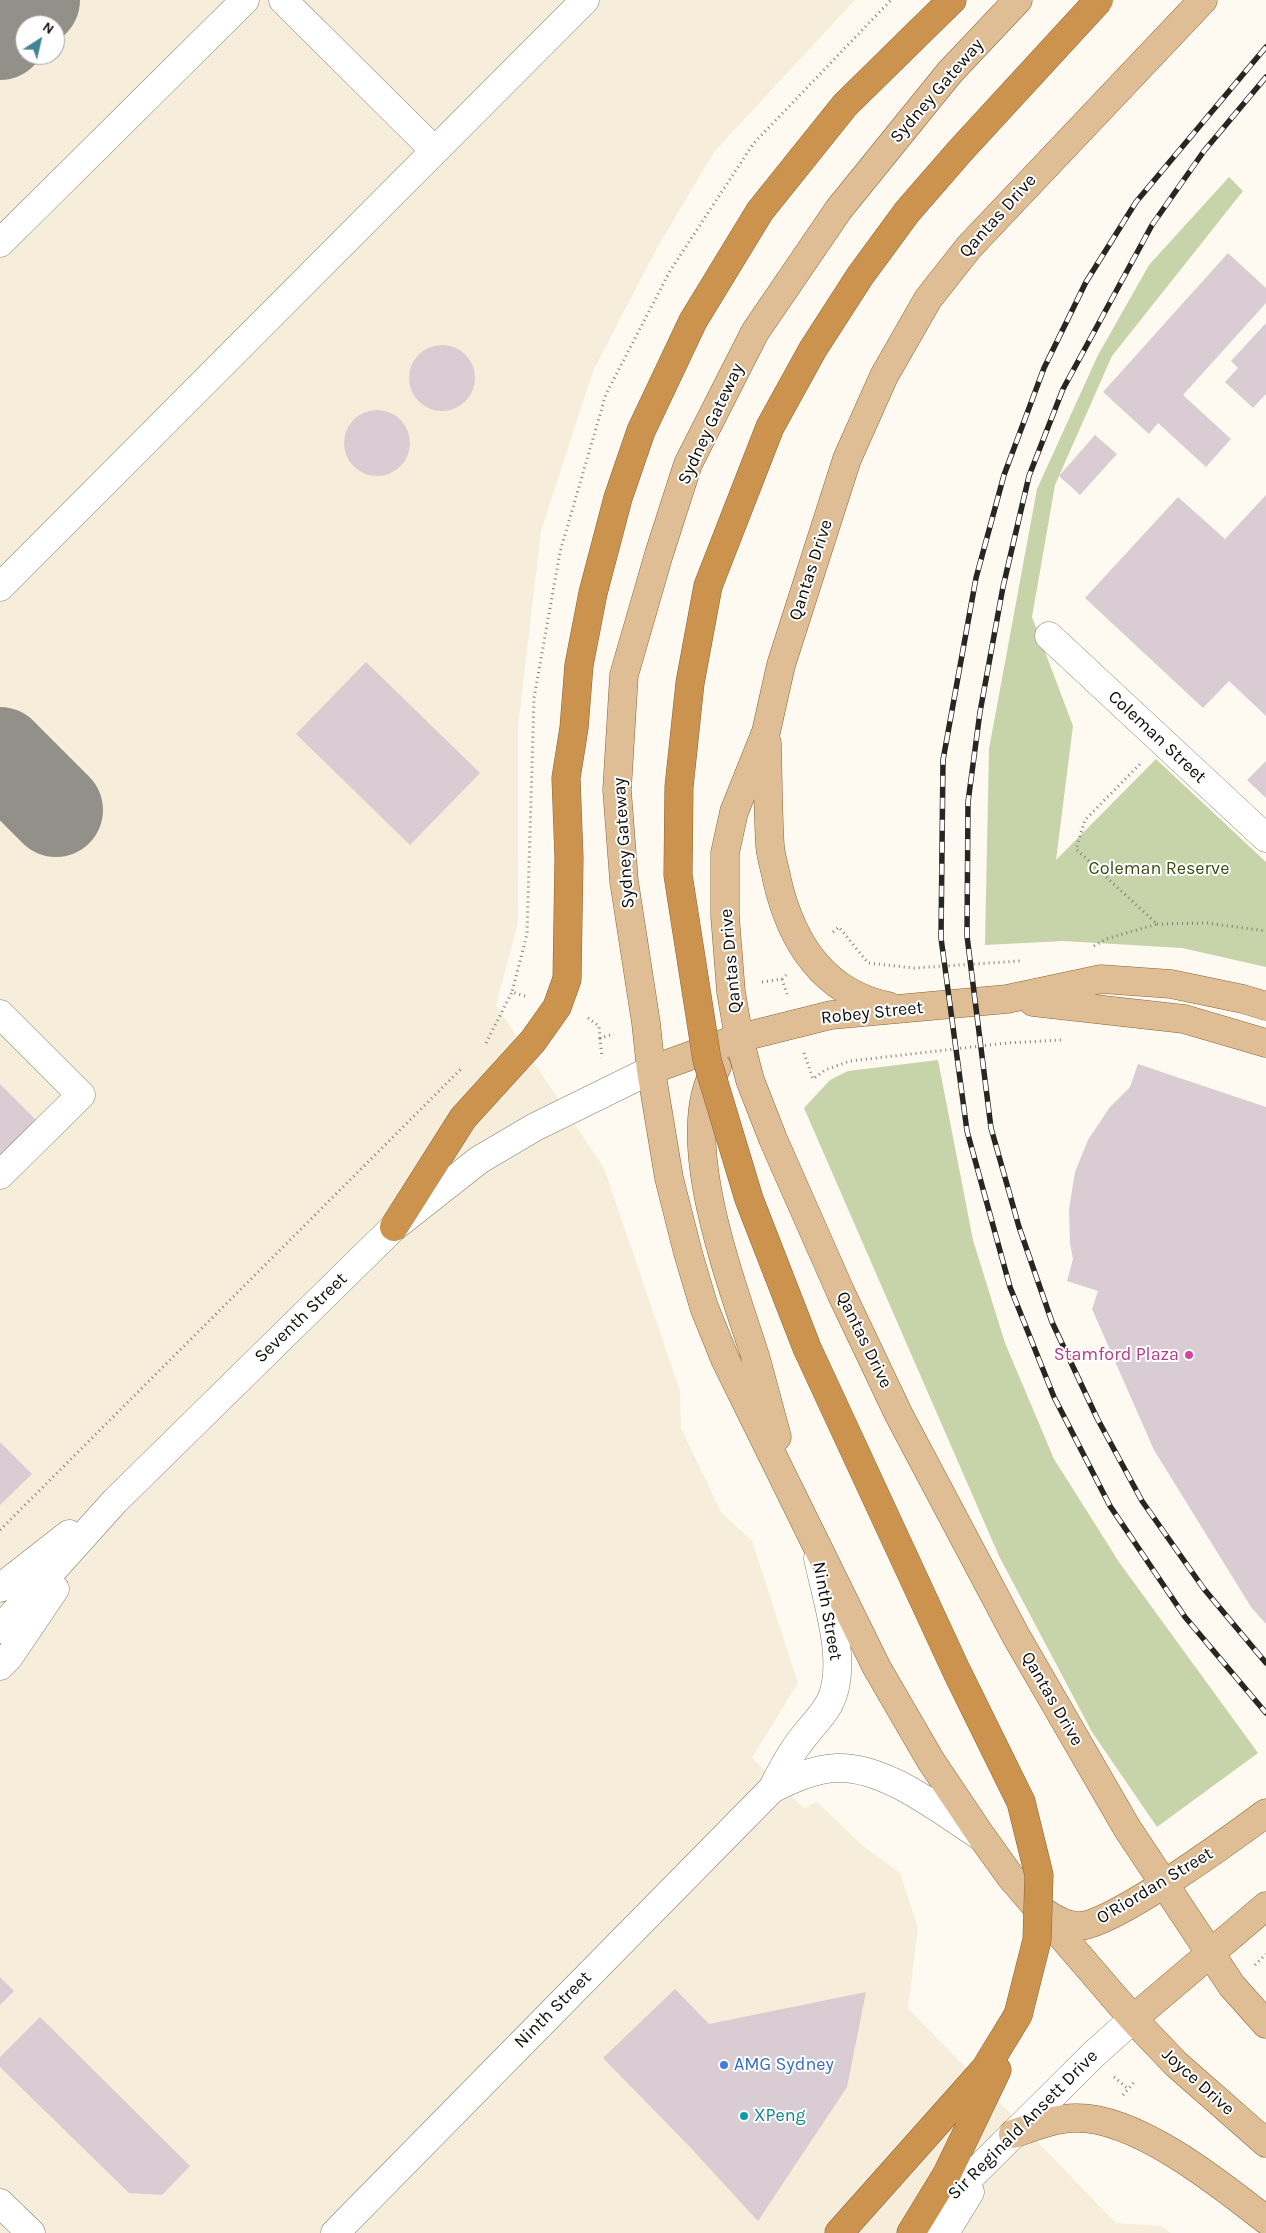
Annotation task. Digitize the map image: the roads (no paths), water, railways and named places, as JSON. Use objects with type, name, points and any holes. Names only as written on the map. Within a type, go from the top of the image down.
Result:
[{"type":"highway","points":[[394,1227],[464,1118],[533,1041],[557,1007],[567,979],[569,858],[566,778],[574,728],[579,665],[593,593],[618,498],[641,431],[693,321],[760,211],[845,105],[952,0]]},
{"type":"highway","points":[[913,2233],[947,2174],[998,2069],[1018,2015],[1038,1940],[1039,1875],[1021,1802],[952,1663],[807,1348],[749,1199],[707,1060],[678,875],[679,787],[690,683],[708,586],[770,426],[813,349],[860,276],[907,212],[1099,0]]},
{"type":"highway","points":[[839,2233],[985,2070],[1018,2015]]},
{"type":"main road","name":"Sydney Gateway","points":[[650,1070],[646,1024],[624,881],[617,790],[624,676],[659,554],[688,464],[755,332],[839,209],[950,72],[1018,0]]},
{"type":"main road","name":"Qantas Drive","points":[[1203,0],[969,246],[928,299],[884,376],[847,460],[781,665],[766,732],[734,812],[725,853],[729,976],[739,1038],[750,1080],[773,1139],[841,1292],[900,1414],[1016,1636],[1117,1811],[1208,1953]]},
{"type":"main road","points":[[766,732],[770,848],[784,909],[792,929],[808,955],[831,981],[870,1002],[903,1008]]},
{"type":"main road","name":"Robey Street","points":[[650,1070],[739,1038],[832,1015],[1007,999],[1101,979],[1171,984],[1243,999],[1266,1006]]},
{"type":"main road","name":"Robey Street","points":[[1007,999],[1184,1019],[1266,1043]]},
{"type":"main road","points":[[739,1038],[730,1046],[715,1071],[704,1110],[701,1135],[706,1184],[721,1246],[756,1361],[791,1491]]},
{"type":"main road","points":[[650,1070],[669,1178],[688,1253],[704,1307],[725,1359],[878,1668],[930,1761],[982,1837],[1037,1908],[1133,2019],[1208,1953],[1266,1906]]},
{"type":"main road","name":"O'Riordan Street","points":[[1037,1908],[1061,1922],[1079,1926],[1091,1924],[1163,1884],[1216,1850],[1266,1813]]},
{"type":"main road","points":[[1208,1953],[1232,1986],[1266,2024]]},
{"type":"main road","name":"Joyce Drive","points":[[1133,2019],[1176,2064],[1266,2143]]},
{"type":"main road","points":[[1008,2140],[1038,2125],[1075,2118],[1108,2123],[1147,2139],[1203,2171],[1266,2220]]},
{"type":"street","points":[[0,243],[245,0]]},
{"type":"street","points":[[283,0],[434,150]]},
{"type":"street","points":[[0,587],[434,150],[586,0]]},
{"type":"street","name":"Coleman Street","points":[[1049,636],[1266,838]]},
{"type":"street","points":[[0,1014],[81,1095],[0,1175]]},
{"type":"street","name":"Seventh Street","points":[[0,1629],[115,1501],[394,1227],[478,1160],[535,1126],[650,1070]]},
{"type":"street","points":[[0,1588],[115,1501]]},
{"type":"street","points":[[0,1666],[9,1657],[115,1501]]},
{"type":"street","name":"Ninth Street","points":[[335,2233],[772,1789],[798,1744],[829,1703],[836,1688],[835,1637],[812,1534]]},
{"type":"street","name":"Ninth Street","points":[[772,1789],[815,1771],[838,1768],[856,1770],[902,1787],[982,1837]]},
{"type":"street","name":"Sir Reginald Ansett Drive","points":[[913,2233],[1094,2054],[1133,2019]]},
{"type":"street","points":[[945,2233],[1008,2140]]},
{"type":"street","points":[[0,2203],[31,2233]]},
{"type":"railway","points":[[1266,47],[1136,202],[1086,282],[1044,368],[1004,475],[976,578],[943,760],[941,938],[967,1131],[1010,1287],[1054,1397],[1110,1506],[1185,1617],[1266,1713]]},
{"type":"railway","points":[[1266,77],[1204,151],[1152,225],[1063,389],[1029,476],[1003,587],[980,712],[968,802],[967,936],[991,1128],[1019,1227],[1052,1322],[1097,1418],[1142,1501],[1204,1589],[1266,1663]]},
{"type":"place","name":"Stamford Plaza","points":[[1189,1355]]},
{"type":"place","name":"AMG Sydney","points":[[724,2065]]},
{"type":"place","name":"XPeng","points":[[744,2116]]},
{"type":"park label","name":"Coleman Reserve","points":[[1159,869]]}]
